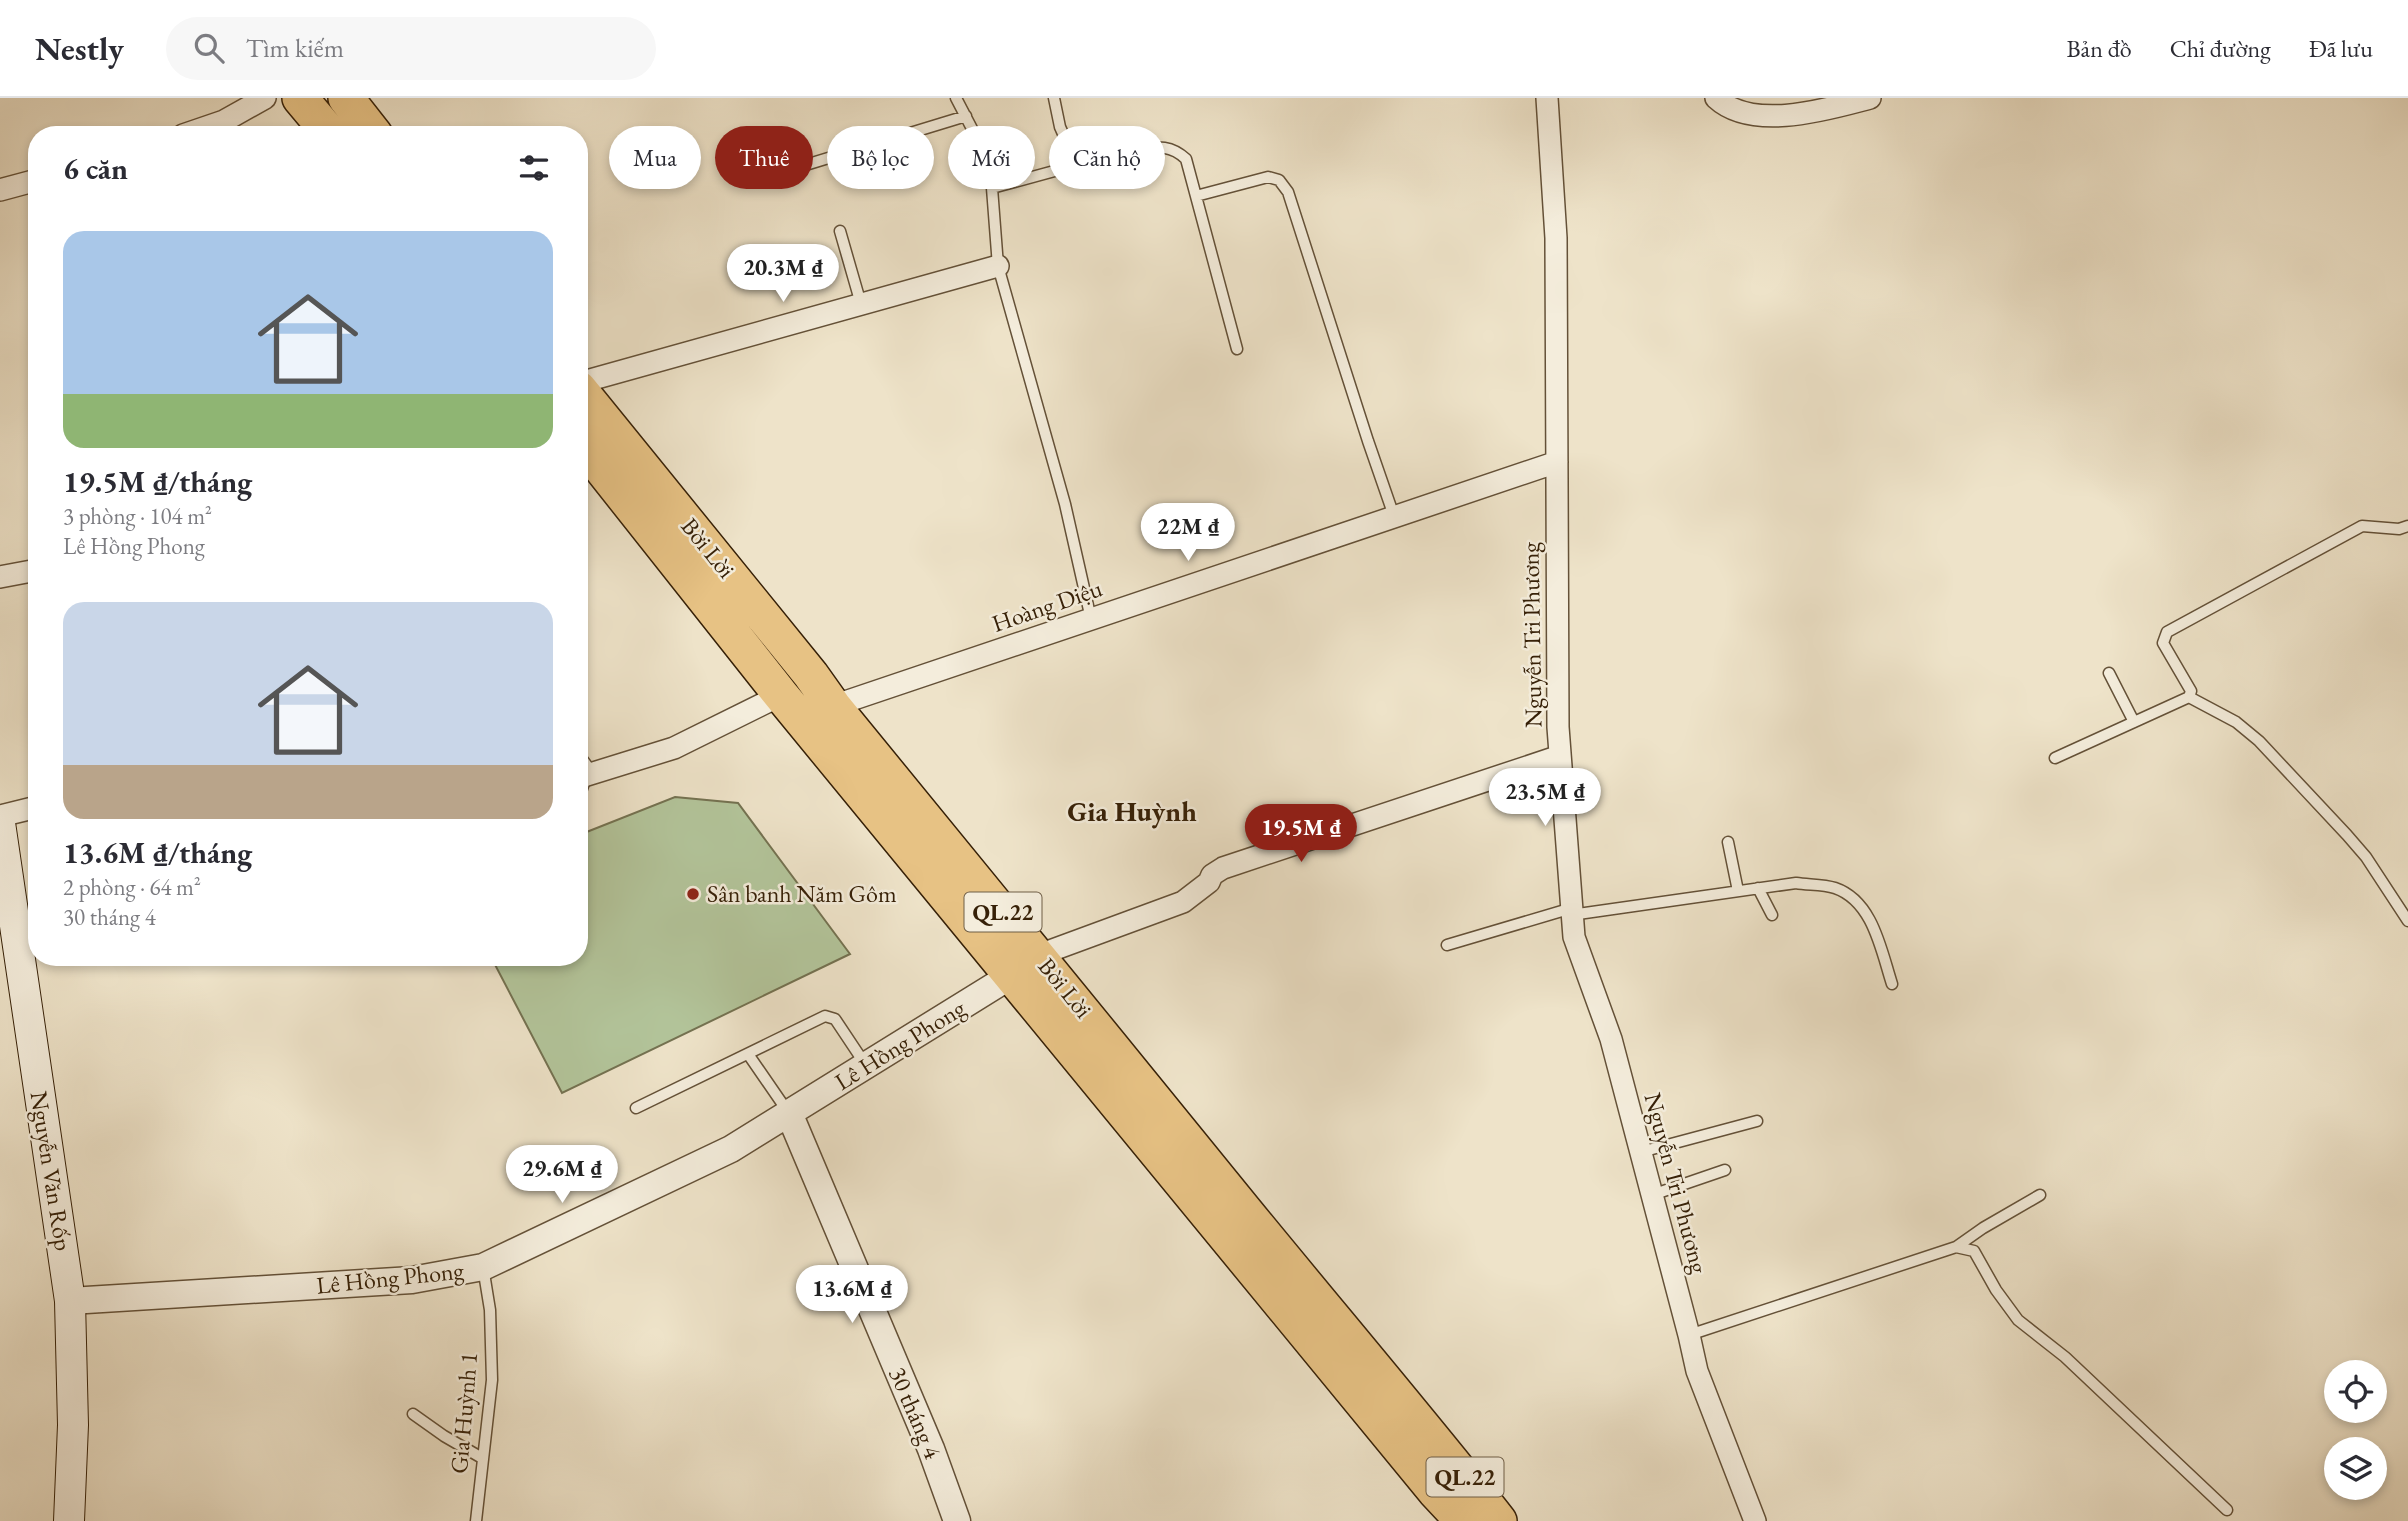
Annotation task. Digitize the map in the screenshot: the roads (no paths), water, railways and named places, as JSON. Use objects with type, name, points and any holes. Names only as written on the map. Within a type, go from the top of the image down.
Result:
[{"type":"highway","points":[[300,98],[323,126]]},
{"type":"highway","points":[[346,98],[368,126]]},
{"type":"highway","name":"Bời Lời","points":[[588,401],[811,675],[1025,965],[1435,1491],[1462,1521]]},
{"type":"highway","name":"Bời Lời","points":[[588,451],[781,695],[1245,1211],[1430,1433],[1499,1521]]},
{"type":"main road","name":"Nguyễn Văn Rốp","points":[[0,827],[71,1301],[72,1425],[69,1521]]},
{"type":"street","points":[[209,126],[224,121],[265,98]]},
{"type":"street","name":"Nguyễn Tri Phương","points":[[1547,98],[1556,238],[1558,727],[1574,937],[1611,1039],[1697,1371],[1755,1521]]},
{"type":"street","points":[[1717,98],[1723,104],[1746,113],[1777,116],[1870,98]]},
{"type":"street","points":[[0,190],[28,182]]},
{"type":"street","points":[[588,380],[998,266]]},
{"type":"street","name":"Hoàng Diệu","points":[[833,706],[1557,462]]},
{"type":"street","points":[[0,577],[28,572]]},
{"type":"street","points":[[588,768],[674,748],[781,695]]},
{"type":"street","name":"Lê Hồng Phong","points":[[71,1301],[412,1280],[483,1267],[731,1149],[1025,965],[1183,902],[1223,868],[1560,756]]},
{"type":"street","points":[[0,816],[28,809]]},
{"type":"street","name":"30 tháng 4","points":[[789,1113],[930,1449],[957,1521]]},
{"type":"lane","points":[[956,98],[971,126]]},
{"type":"lane","points":[[1054,98],[1059,126]]},
{"type":"lane","points":[[813,163],[966,116]]},
{"type":"lane","points":[[1165,147],[1177,150],[1186,159],[1237,349]]},
{"type":"lane","points":[[1196,197],[1268,177],[1279,180],[1288,192],[1394,516]]},
{"type":"lane","points":[[992,189],[998,266],[1065,504],[1091,619]]},
{"type":"lane","points":[[840,231],[861,304]]},
{"type":"lane","points":[[2055,758],[2189,697],[2191,691],[2163,643],[2167,632],[2362,526],[2399,529],[2408,526]]},
{"type":"lane","points":[[2109,673],[2134,722]]},
{"type":"lane","points":[[2189,697],[2236,722],[2259,741],[2347,835],[2408,921]]},
{"type":"lane","points":[[1728,842],[1738,891]]},
{"type":"lane","points":[[1447,945],[1572,912],[1796,883],[1832,887],[1848,894],[1870,918],[1892,984]]},
{"type":"lane","points":[[1758,888],[1772,915]]},
{"type":"lane","points":[[636,1108],[825,1016],[835,1019],[867,1066]]},
{"type":"lane","points":[[748,1054],[789,1113]]},
{"type":"lane","points":[[1641,1152],[1757,1121]]},
{"type":"lane","points":[[1653,1195],[1726,1171]]},
{"type":"lane","points":[[1689,1335],[1956,1247],[2040,1195]]},
{"type":"lane","points":[[1956,1247],[1973,1251],[2018,1320],[2065,1357],[2227,1510]]},
{"type":"lane","name":"Gia Huỳnh 1","points":[[476,1521],[492,1380],[490,1310],[483,1267]]},
{"type":"lane","points":[[413,1414],[482,1458]]},
{"type":"place","name":"Sân banh Năm Gôm","points":[[693,894]]},
{"type":"district","name":"Gia Huỳnh","points":[[1132,811]]}]
